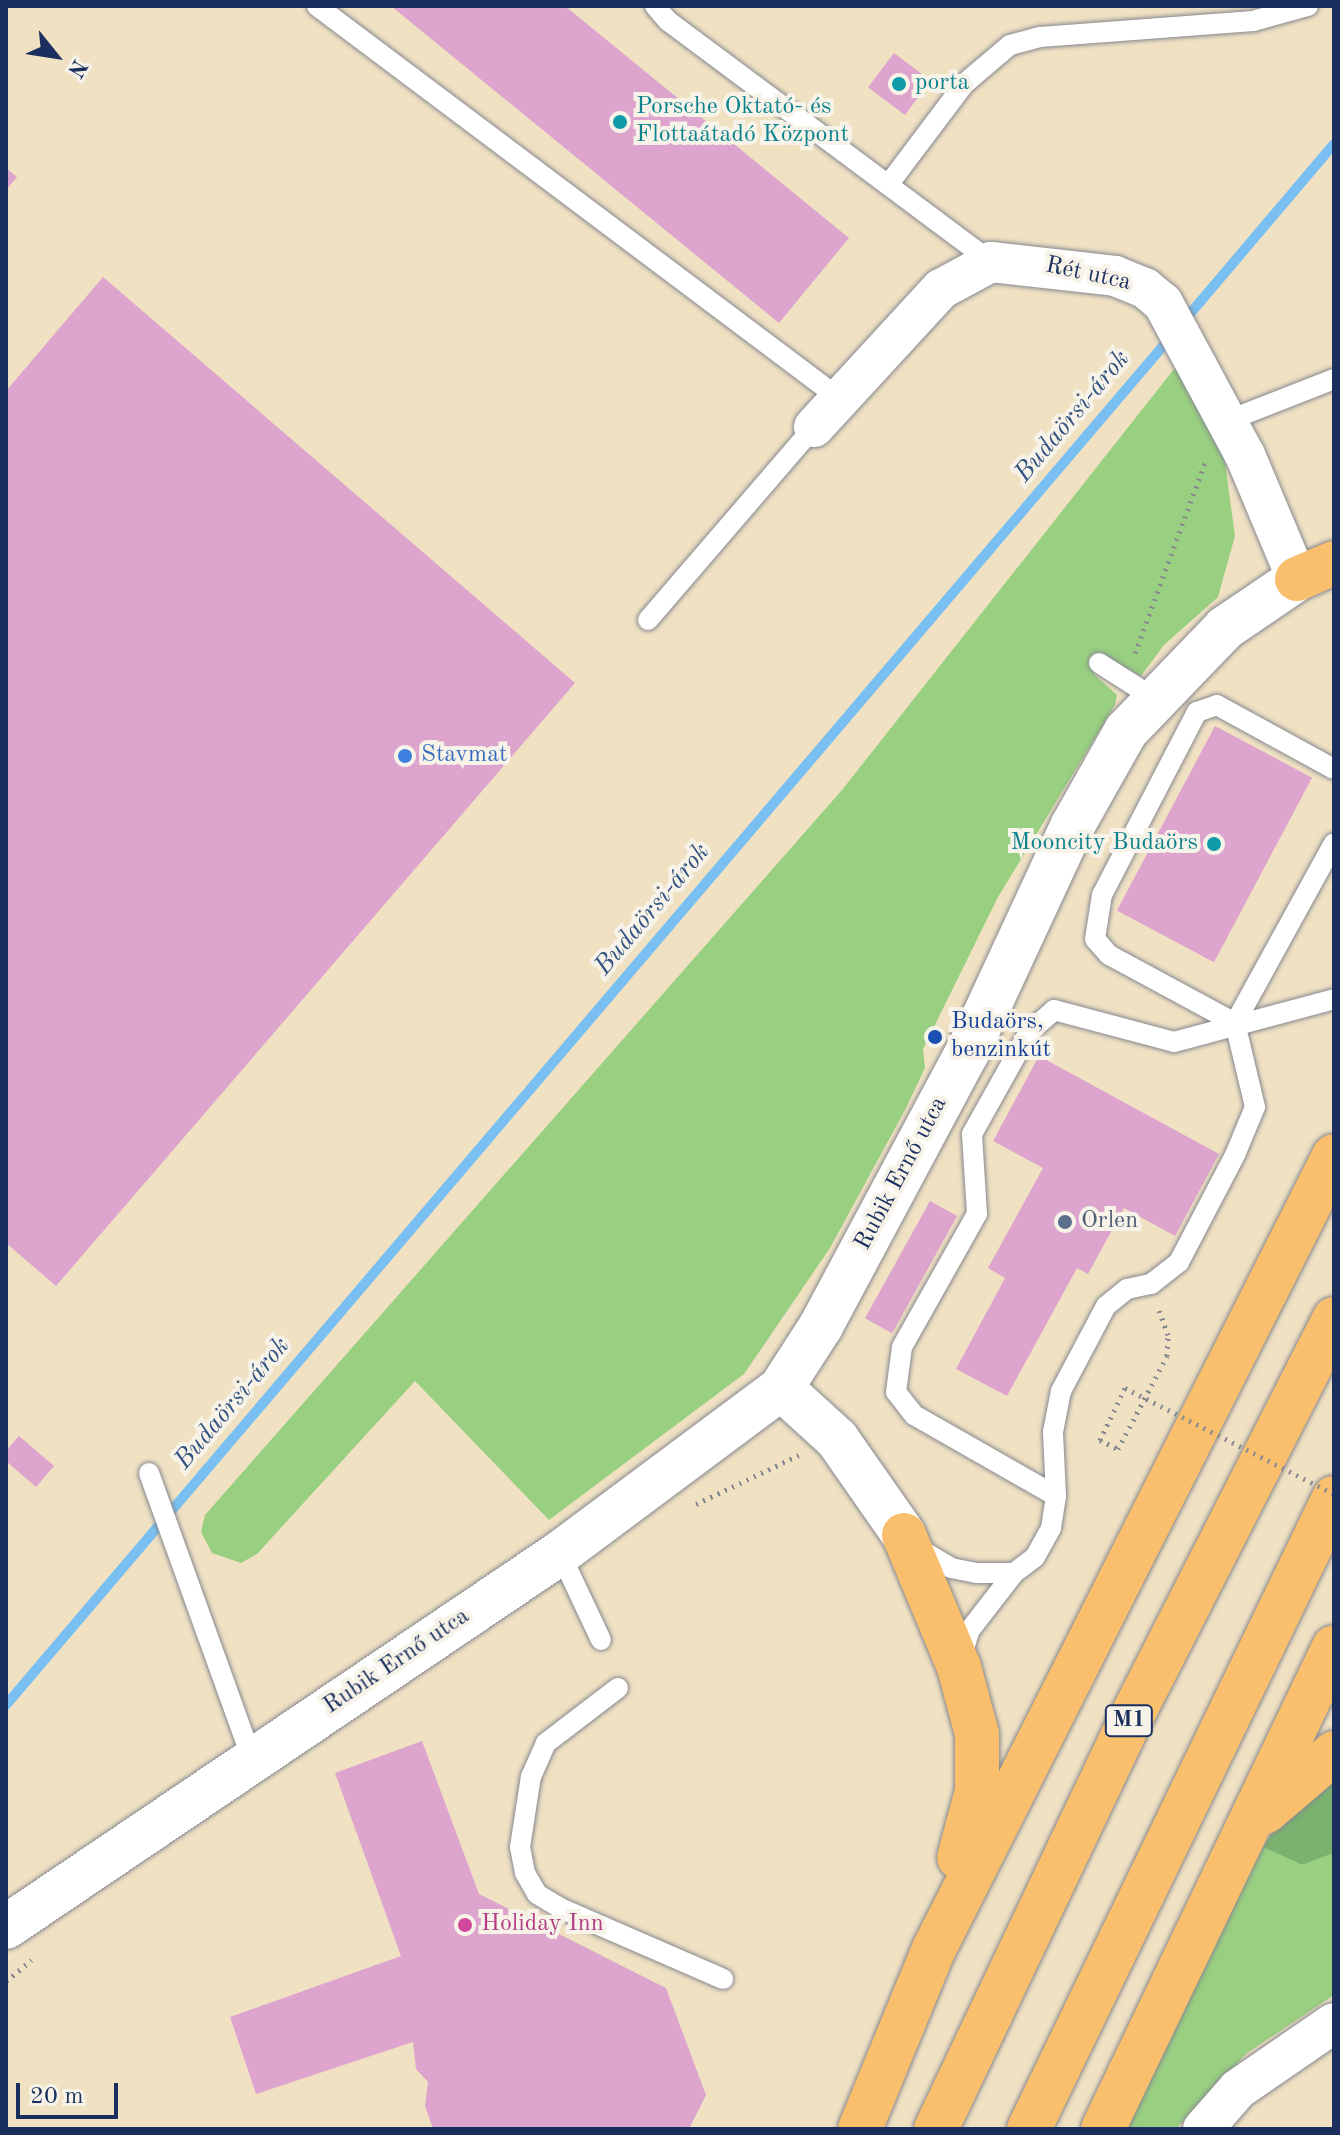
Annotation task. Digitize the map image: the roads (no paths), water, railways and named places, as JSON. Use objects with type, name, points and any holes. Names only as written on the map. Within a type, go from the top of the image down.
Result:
[{"type":"highway","points":[[860,2129],[934,1949],[1334,1156]]},
{"type":"highway","name":"M1","points":[[936,2129],[1127,1726],[1334,1319]]},
{"type":"highway","points":[[1029,2129],[1334,1496]]},
{"type":"highway","points":[[904,1535],[959,1667],[977,1734],[977,1791],[934,1949]]},
{"type":"highway","points":[[1103,2129],[1334,1647]]},
{"type":"highway","points":[[1243,1832],[1334,1753]]},
{"type":"street","points":[[827,412],[941,289],[991,262]]},
{"type":"street","name":"Rét utca","points":[[991,262],[1115,276],[1145,288],[1163,303],[1227,421],[1322,572]]},
{"type":"street","name":"Rubik Ernő utca","points":[[6,1927],[560,1553],[781,1388],[821,1326],[967,1053],[1139,689],[1225,628],[1322,572]]},
{"type":"street","points":[[781,1388],[837,1439],[904,1535]]},
{"type":"street","points":[[1203,2129],[1238,2089],[1334,2023]]},
{"type":"lane","points":[[317,6],[827,412],[648,620]]},
{"type":"lane","points":[[655,6],[668,21],[991,262]]},
{"type":"lane","points":[[888,185],[964,84],[1010,45],[1040,37],[1253,21],[1308,6]]},
{"type":"lane","points":[[1227,421],[1334,379]]},
{"type":"lane","points":[[1099,663],[1139,689]]},
{"type":"lane","points":[[1235,1023],[1109,955],[1095,939],[1102,895],[1197,712],[1217,705],[1334,769]]},
{"type":"lane","points":[[959,1667],[969,1631],[1014,1573],[1035,1557],[1051,1528],[1056,1496],[1053,1432],[1061,1391],[1106,1306],[1127,1289],[1151,1284],[1179,1262],[1255,1107],[1235,1023],[1334,843]]},
{"type":"lane","points":[[1056,1496],[914,1415],[896,1392],[902,1347],[977,1214],[972,1134],[1029,1032],[1054,1010],[1174,1042],[1235,1023],[1286,1016],[1334,999]]},
{"type":"lane","points":[[149,1473],[252,1759]]},
{"type":"lane","points":[[904,1535],[929,1558],[951,1568],[1014,1573]]},
{"type":"lane","points":[[560,1553],[601,1640]]},
{"type":"lane","points":[[618,1688],[546,1743],[531,1776],[526,1804],[520,1847],[525,1873],[537,1894],[560,1908],[723,1979]]},
{"type":"waterway","name":"Budaörsi-árok","points":[[1183,322],[1334,144]]},
{"type":"waterway","name":"Budaörsi-árok","points":[[6,1705],[1170,338]]},
{"type":"place","name":"porta","points":[[899,84]]},
{"type":"place","name":"Porsche Oktató- és Flottaátadó Központ","points":[[620,122]]},
{"type":"place","name":"Stavmat","points":[[405,756]]},
{"type":"place","name":"Mooncity Budaörs","points":[[1214,844]]},
{"type":"place","name":"Budaörs, benzinkút","points":[[935,1037]]},
{"type":"place","name":"Orlen","points":[[1065,1222]]},
{"type":"place","name":"Holiday Inn","points":[[465,1925]]}]
